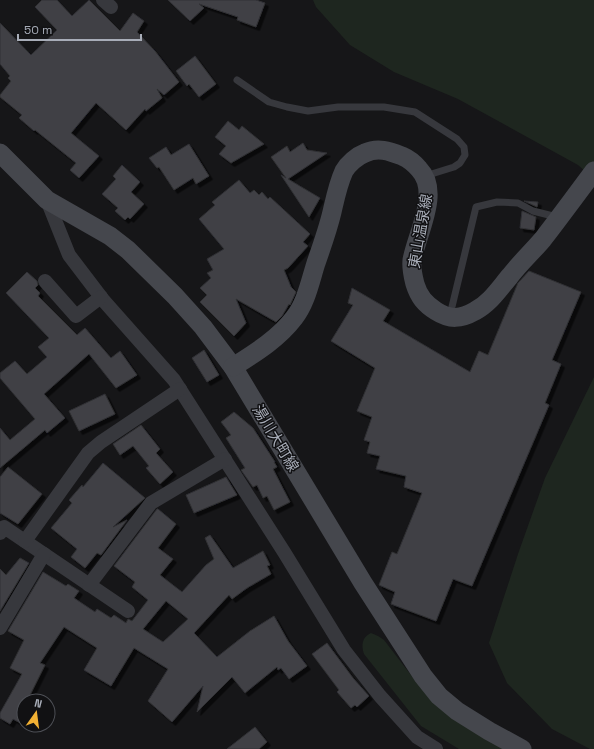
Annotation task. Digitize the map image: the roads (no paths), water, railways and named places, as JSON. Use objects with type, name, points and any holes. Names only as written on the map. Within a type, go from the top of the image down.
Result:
[{"type":"main road","name":"東山温泉線","points":[[233,367],[271,342],[294,318],[306,297],[331,216],[340,180],[345,170],[362,153],[373,150],[384,150],[410,160],[427,180],[427,204],[412,261],[412,274],[418,293],[426,306],[443,316],[456,318],[469,315],[480,309],[494,296],[542,240],[594,171]]},
{"type":"main road","name":"湯川大町線","points":[[0,153],[47,200],[110,236],[128,250],[175,296],[203,327],[233,367],[363,583],[423,676],[439,696],[457,711],[522,749]]},
{"type":"street","points":[[47,200],[69,255],[101,297],[174,380],[344,650],[380,696],[417,737],[436,749]]},
{"type":"street","points":[[45,281],[76,316],[101,297]]},
{"type":"street","points":[[25,541],[88,453],[101,442],[180,389]]},
{"type":"street","points":[[89,585],[151,503],[225,459]]},
{"type":"street","points":[[0,533],[4,527],[128,611]]},
{"type":"street","points":[[0,628],[44,554]]},
{"type":"lane","points":[[236,80],[269,102],[287,108],[308,111],[338,107],[384,107],[415,112],[457,139],[464,147],[465,154],[460,163],[454,167],[424,176]]},
{"type":"lane","points":[[450,317],[476,207],[497,202],[518,203],[533,211],[559,218]]}]
